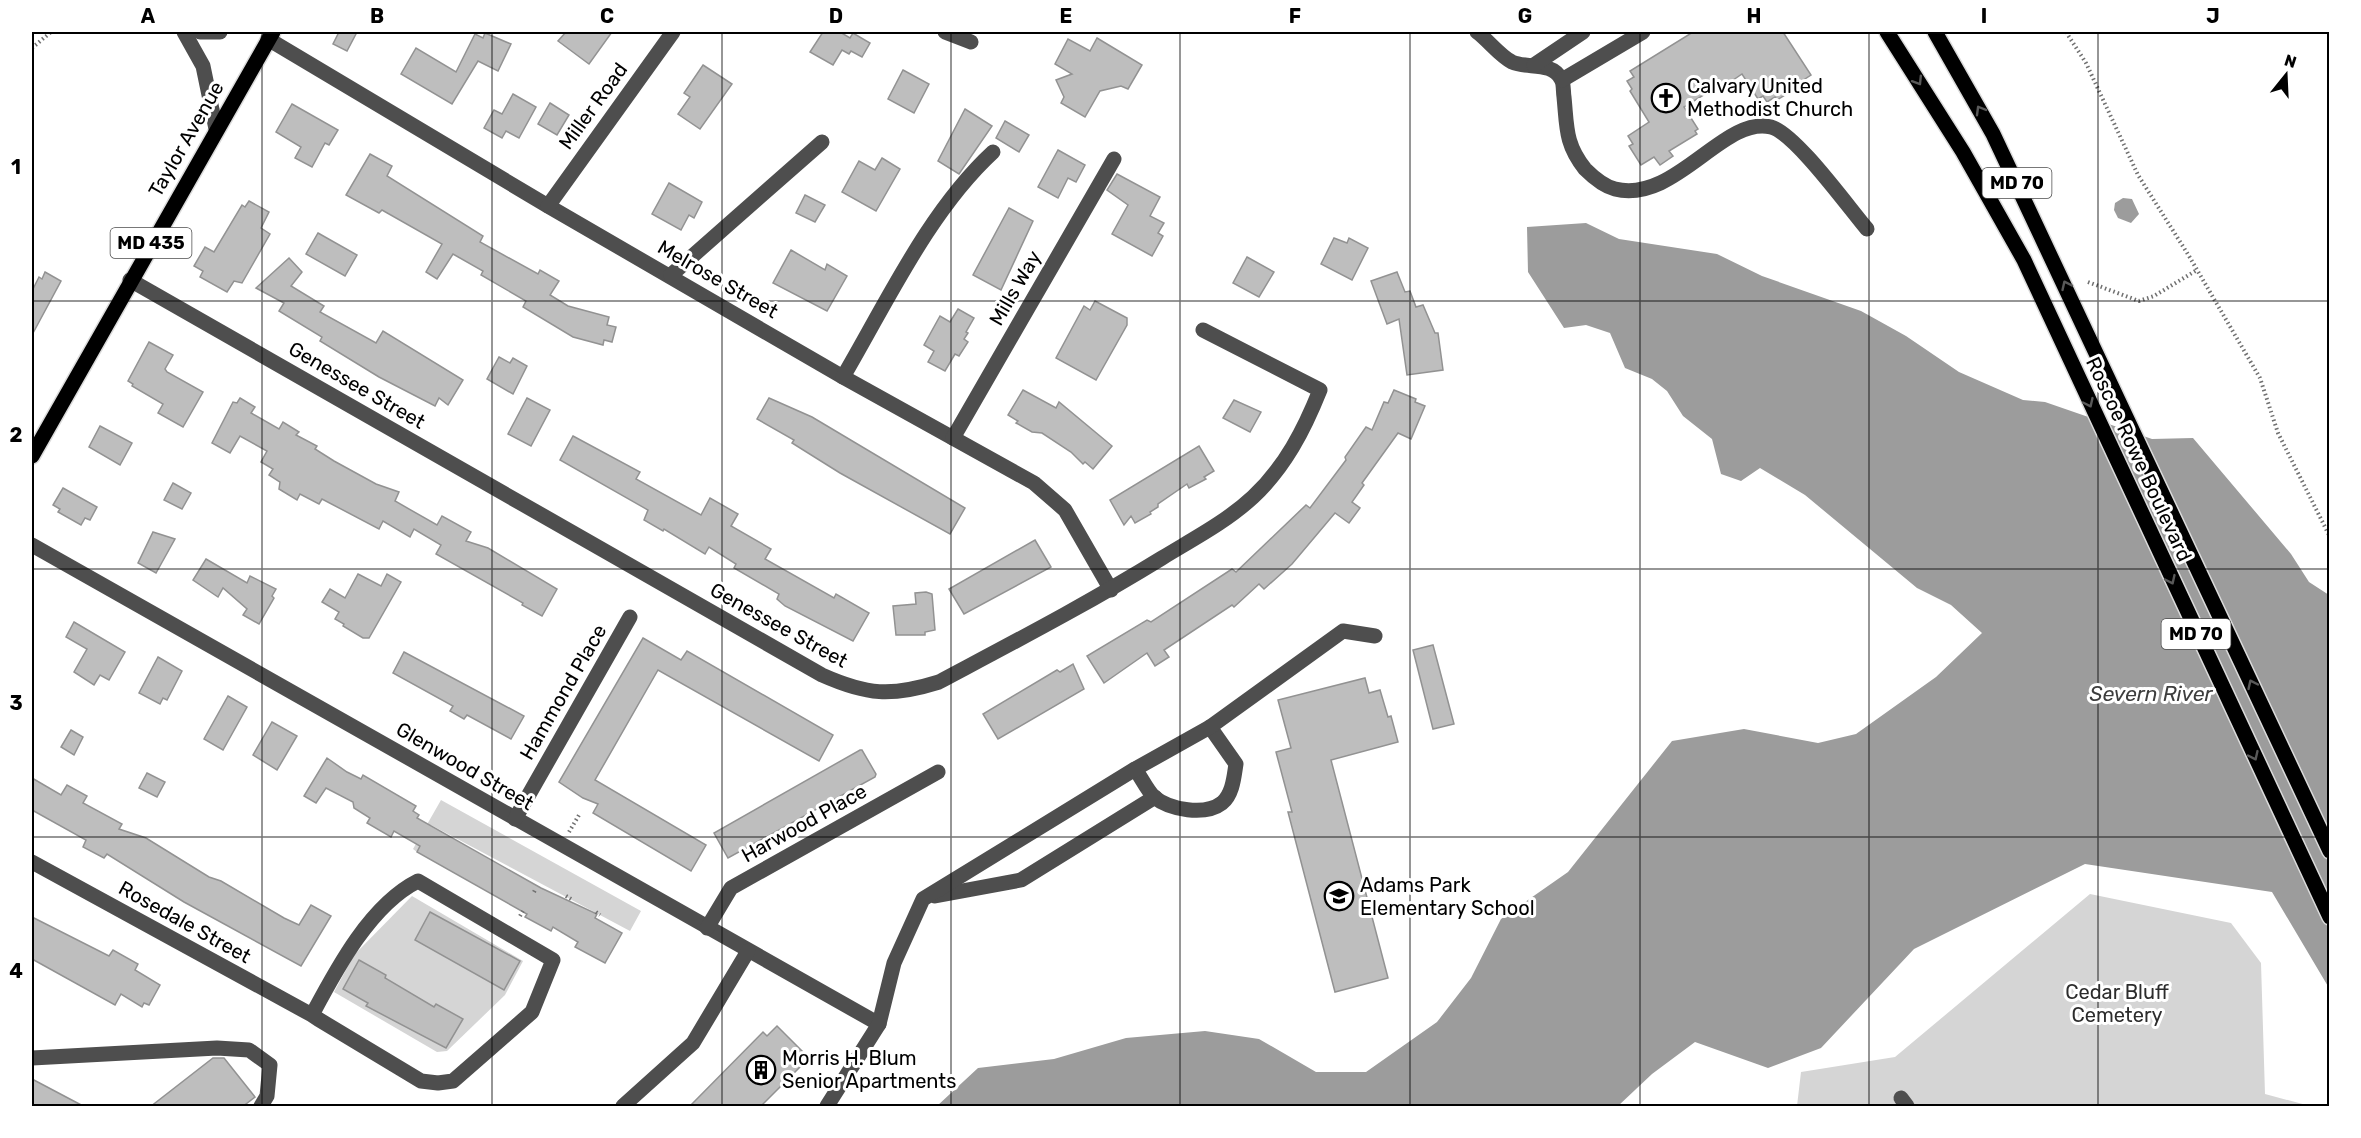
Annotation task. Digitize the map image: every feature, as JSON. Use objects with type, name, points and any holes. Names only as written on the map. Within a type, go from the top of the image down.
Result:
[{"type":"main road","name":"Roscoe Rowe Boulevard","points":[[1887,32],[1963,152],[2024,260],[2330,917]]},
{"type":"main road","name":"Roscoe Rowe Boulevard","points":[[1935,32],[1993,134],[2091,338],[2330,851]]},
{"type":"main road","name":"Taylor Avenue","points":[[32,456],[271,35]]},
{"type":"street","points":[[184,32],[203,66],[216,129]]},
{"type":"street","points":[[200,32],[220,32]]},
{"type":"street","name":"Miller Road","points":[[548,206],[673,32]]},
{"type":"street","points":[[945,32],[971,42]]},
{"type":"street","points":[[1478,32],[1512,62],[1553,70],[1562,80],[1567,137],[1577,158],[1593,178],[1614,189],[1637,190],[1667,180],[1736,133],[1753,127],[1771,127],[1793,141],[1867,229]]},
{"type":"street","points":[[1555,32],[1557,49]]},
{"type":"street","points":[[1534,65],[1583,32]]},
{"type":"street","points":[[1562,80],[1642,32]]},
{"type":"street","name":"Melrose Street","points":[[271,35],[548,206],[671,275],[843,377],[1034,483],[1065,510],[1111,590]]},
{"type":"street","points":[[671,275],[822,142]]},
{"type":"street","points":[[843,377],[926,235],[967,176],[993,152]]},
{"type":"street","name":"Mills Way","points":[[953,438],[1114,159]]},
{"type":"street","name":"Genessee Street","points":[[130,280],[822,675],[851,687],[879,694],[909,691],[939,682],[1111,590],[1218,524],[1253,497],[1280,467],[1305,429],[1320,390],[1203,330]]},
{"type":"street","name":"Glenwood Street","points":[[32,545],[879,1024]]},
{"type":"street","name":"Hammond Place","points":[[515,819],[630,617]]},
{"type":"street","points":[[827,1107],[879,1024],[894,963],[923,899],[1135,769],[1210,727],[1343,631],[1375,636]]},
{"type":"street","points":[[1135,769],[1155,797],[1175,807],[1203,811],[1222,802],[1234,783],[1236,764],[1210,727]]},
{"type":"street","name":"Harwood Place","points":[[708,928],[731,888],[938,772]]},
{"type":"street","points":[[923,899],[1021,880],[1155,797]]},
{"type":"street","name":"Rosedale Street","points":[[32,862],[315,1017]]},
{"type":"street","points":[[418,881],[553,960],[532,1012],[453,1081],[438,1083],[421,1081],[315,1017],[338,965],[398,891],[418,881]]},
{"type":"street","points":[[623,1107],[693,1043],[748,951]]},
{"type":"street","points":[[32,1058],[217,1048],[249,1050],[270,1065],[267,1096],[261,1107]]},
{"type":"path","points":[[32,48],[51,32]]},
{"type":"path","points":[[2066,32],[2086,63],[2138,175],[2260,378],[2278,433],[2330,537]]},
{"type":"path","points":[[2088,282],[2139,301],[2154,296],[2197,270]]},
{"type":"path","points":[[569,832],[579,815]]},
{"type":"path","points":[[520,916],[523,911]]},
{"type":"green space","points":[[441,800],[641,911],[630,931],[431,825],[417,852],[413,849]]},
{"type":"green space","name":"Cedar Bluff Cemetery","points":[[2090,894],[2231,923],[2261,963],[2265,1094],[2310,1106],[1797,1106],[1801,1072],[1895,1057]]},
{"type":"green space","points":[[412,896],[523,961],[505,995],[447,1051],[437,1052],[334,992],[354,955]]},
{"type":"water","points":[[2123,198],[2132,199],[2139,214],[2131,223],[2118,218],[2114,210],[2115,203]]},
{"type":"water","name":"Severn River","points":[[1586,223],[1619,239],[1717,254],[1762,276],[1861,311],[1906,336],[1959,372],[2023,400],[2045,402],[2152,439],[2193,438],[2291,554],[2309,582],[2329,595],[2329,988],[2272,892],[2085,864],[1914,949],[1821,1048],[1768,1068],[1695,1042],[1652,1074],[1618,1106],[937,1106],[978,1068],[1054,1059],[1126,1038],[1205,1031],[1259,1039],[1316,1072],[1366,1072],[1437,1022],[1471,978],[1501,919],[1568,872],[1672,741],[1744,729],[1818,743],[1856,734],[1936,677],[1982,633],[1951,605],[1917,588],[1805,495],[1760,468],[1741,481],[1721,474],[1712,439],[1683,416],[1667,391],[1652,379],[1625,368],[1610,333],[1586,325],[1564,328],[1528,272],[1527,227]]},
{"type":"building","points":[[339,32],[357,32],[347,51],[333,44]]},
{"type":"building","points":[[566,32],[612,32],[589,64],[558,41]]},
{"type":"building","points":[[823,32],[840,32],[850,38],[853,33],[870,43],[862,57],[851,51],[849,54],[842,50],[833,65],[810,52]]},
{"type":"building","name":"Calvary United Methodist Church","points":[[1693,32],[1783,32],[1811,75],[1805,79],[1806,82],[1777,100],[1775,97],[1767,102],[1763,96],[1758,99],[1742,74],[1720,89],[1718,86],[1684,107],[1698,129],[1695,131],[1697,134],[1669,151],[1673,156],[1660,165],[1654,157],[1641,165],[1629,146],[1633,144],[1628,136],[1649,122],[1630,91],[1632,89],[1627,81],[1634,77],[1630,71]]},
{"type":"building","points":[[485,33],[511,44],[498,71],[478,61],[452,104],[401,74],[416,48],[456,72],[475,34],[483,38]]},
{"type":"building","points":[[1097,38],[1142,65],[1128,89],[1121,86],[1100,91],[1085,117],[1061,103],[1064,97],[1056,80],[1072,74],[1055,64],[1068,39],[1090,51]]},
{"type":"building","points":[[703,65],[732,84],[700,129],[678,114],[690,97],[684,93]]},
{"type":"building","points":[[903,70],[929,84],[914,113],[888,99]]},
{"type":"building","points":[[513,94],[536,107],[519,138],[506,131],[502,138],[484,128],[494,110],[502,114]]},
{"type":"building","points":[[550,103],[569,115],[557,135],[538,124]]},
{"type":"building","points":[[292,104],[338,130],[329,145],[325,143],[312,167],[295,158],[301,147],[276,132]]},
{"type":"building","points":[[965,109],[992,126],[959,174],[938,161]]},
{"type":"building","points":[[1005,121],[1029,135],[1019,152],[996,138]]},
{"type":"building","points":[[1058,150],[1085,165],[1076,182],[1068,178],[1058,198],[1038,187]]},
{"type":"building","points":[[370,154],[392,166],[387,176],[483,236],[480,242],[538,274],[540,270],[559,281],[550,295],[568,306],[609,317],[607,325],[616,327],[612,342],[604,340],[603,345],[573,337],[523,307],[526,301],[481,275],[483,271],[453,254],[437,279],[426,272],[442,244],[382,210],[379,213],[346,195]]},
{"type":"building","points":[[882,158],[900,169],[876,211],[842,192],[859,161],[875,170]]},
{"type":"building","points":[[1117,174],[1160,197],[1150,216],[1164,223],[1158,233],[1163,236],[1152,256],[1112,234],[1128,205],[1107,190]]},
{"type":"building","points":[[669,183],[702,202],[694,218],[689,215],[681,230],[652,214]]},
{"type":"building","points":[[805,195],[825,205],[815,222],[796,213]]},
{"type":"building","points":[[249,201],[269,212],[261,228],[270,234],[242,283],[234,281],[227,292],[200,277],[203,271],[194,266],[205,247],[214,252],[242,205],[245,207]]},
{"type":"building","points":[[1009,208],[1033,221],[1001,290],[973,275]]},
{"type":"building","points":[[318,233],[357,255],[345,276],[306,254]]},
{"type":"building","points":[[1334,238],[1347,243],[1349,238],[1368,248],[1352,280],[1321,264]]},
{"type":"building","points":[[791,250],[825,270],[827,264],[847,276],[827,311],[773,283]]},
{"type":"building","points":[[1247,257],[1274,272],[1259,297],[1233,283]]},
{"type":"building","points":[[289,258],[302,272],[291,286],[324,306],[320,312],[376,343],[383,331],[463,380],[448,405],[439,398],[435,406],[379,377],[320,341],[322,337],[279,311],[284,303],[256,288]]},
{"type":"building","points":[[45,272],[61,281],[32,335],[32,291],[39,277],[42,279]]},
{"type":"building","points":[[1397,272],[1405,292],[1410,291],[1416,307],[1423,305],[1435,333],[1438,333],[1443,370],[1407,375],[1399,319],[1387,324],[1371,281]]},
{"type":"building","points":[[1095,301],[1127,318],[1127,325],[1096,380],[1056,358],[1084,306],[1090,310]]},
{"type":"building","points":[[958,309],[974,318],[964,339],[968,342],[959,356],[955,354],[945,371],[928,362],[934,351],[924,345],[940,316],[950,322]]},
{"type":"building","points":[[149,342],[173,355],[165,369],[167,372],[203,392],[183,427],[158,413],[163,404],[132,386],[133,384],[128,381]]},
{"type":"building","points":[[499,357],[510,363],[513,358],[527,366],[513,394],[487,379]]},
{"type":"building","points":[[1023,390],[1056,408],[1059,402],[1112,446],[1093,469],[1042,433],[1032,432],[1016,423],[1018,421],[1008,415]]},
{"type":"building","points":[[1394,390],[1416,399],[1415,402],[1425,406],[1411,439],[1398,433],[1362,483],[1364,485],[1352,502],[1360,508],[1349,523],[1335,513],[1292,564],[1264,589],[1259,584],[1234,607],[1232,605],[1164,650],[1169,657],[1155,666],[1147,653],[1104,683],[1087,656],[1147,620],[1151,622],[1232,569],[1236,572],[1306,505],[1310,508],[1346,460],[1345,457],[1366,427],[1372,430],[1384,402],[1388,403]]},
{"type":"building","points":[[240,398],[255,407],[251,413],[279,429],[283,422],[299,432],[296,435],[317,446],[315,449],[334,461],[376,484],[399,492],[395,501],[437,525],[442,516],[471,532],[466,541],[488,548],[557,589],[542,616],[436,554],[441,545],[414,529],[410,537],[383,521],[379,529],[322,499],[319,504],[300,494],[297,500],[279,489],[280,482],[269,475],[273,469],[261,462],[267,451],[240,436],[230,453],[212,443],[233,402],[237,403]]},
{"type":"building","points":[[527,398],[550,410],[531,446],[508,434]]},
{"type":"building","points":[[769,398],[812,417],[965,508],[950,534],[840,473],[792,443],[794,440],[757,419]]},
{"type":"building","points":[[1234,400],[1261,412],[1250,432],[1223,418]]},
{"type":"building","points":[[100,426],[132,443],[120,465],[89,447]]},
{"type":"building","points":[[573,436],[640,472],[636,479],[701,515],[710,498],[738,514],[731,526],[771,549],[765,559],[834,598],[836,594],[869,613],[853,641],[785,606],[777,599],[779,594],[734,568],[736,564],[709,547],[705,554],[664,529],[663,531],[644,520],[648,510],[560,460]]},
{"type":"building","points":[[1199,446],[1214,471],[1204,477],[1206,479],[1189,488],[1187,484],[1158,504],[1158,507],[1150,512],[1151,514],[1135,523],[1131,516],[1124,525],[1110,500]]},
{"type":"building","points":[[173,483],[191,493],[182,509],[164,500]]},
{"type":"building","points":[[63,488],[97,507],[90,520],[85,518],[81,525],[58,512],[60,509],[53,505]]},
{"type":"building","points":[[153,532],[175,539],[156,573],[138,563]]},
{"type":"building","points":[[1035,540],[1051,567],[964,614],[949,589]]},
{"type":"building","points":[[206,559],[247,583],[250,576],[276,589],[272,596],[274,598],[259,624],[243,615],[247,609],[223,588],[218,597],[193,580]]},
{"type":"building","points":[[358,574],[381,586],[387,574],[401,582],[369,638],[363,638],[343,626],[344,624],[335,619],[339,612],[322,602],[330,589],[345,598]]},
{"type":"building","points":[[915,593],[932,594],[935,630],[925,632],[925,635],[896,635],[893,606],[916,604]]},
{"type":"building","points":[[74,622],[125,652],[109,680],[100,675],[94,685],[74,672],[87,649],[66,637]]},
{"type":"building","points":[[643,638],[681,660],[687,651],[833,735],[819,761],[658,670],[595,780],[706,845],[691,871],[593,813],[598,804],[583,798],[559,782]]},
{"type":"building","points":[[1433,645],[1454,724],[1433,729],[1413,650]]},
{"type":"building","points":[[404,652],[524,716],[511,739],[467,715],[464,719],[450,711],[453,706],[393,673]]},
{"type":"building","points":[[158,657],[182,671],[167,700],[163,698],[160,704],[139,693]]},
{"type":"building","points":[[1073,664],[1084,689],[998,739],[983,714],[1057,670],[1060,672]]},
{"type":"building","name":"Adams Park Elementary School","points":[[1365,678],[1369,693],[1380,690],[1388,717],[1391,716],[1398,742],[1331,760],[1388,978],[1335,992],[1288,812],[1292,812],[1276,752],[1291,748],[1278,700]]},
{"type":"building","points":[[228,696],[247,707],[223,750],[204,739]]},
{"type":"building","points":[[272,722],[297,736],[277,770],[253,755]]},
{"type":"building","points":[[71,730],[83,737],[74,755],[61,747]]},
{"type":"building","points":[[860,750],[876,774],[875,777],[728,858],[714,833]]},
{"type":"building","points":[[327,758],[347,772],[361,779],[363,775],[416,806],[413,811],[419,815],[417,818],[541,888],[597,914],[595,918],[622,933],[605,963],[575,947],[578,942],[553,927],[551,931],[525,917],[527,914],[417,852],[420,846],[394,831],[391,837],[367,823],[370,818],[354,808],[353,802],[326,788],[316,803],[304,796]]},
{"type":"building","points":[[147,773],[165,782],[157,797],[139,788]]},
{"type":"building","points":[[32,778],[61,795],[67,785],[87,796],[83,803],[122,824],[119,829],[146,838],[209,877],[221,881],[299,925],[311,905],[331,916],[301,966],[184,902],[107,854],[104,858],[83,847],[86,840],[32,810]]},
{"type":"building","points":[[430,912],[520,961],[504,990],[415,940]]},
{"type":"building","points":[[32,917],[109,956],[113,950],[138,964],[135,970],[160,985],[149,1005],[144,1003],[142,1007],[121,994],[115,1005],[32,959]]},
{"type":"building","points":[[359,960],[434,1007],[436,1004],[463,1019],[446,1048],[366,1006],[368,1003],[343,989]]},
{"type":"building","name":"Morris H. Blum Senior Apartments","points":[[777,1026],[809,1058],[760,1107],[689,1107],[763,1032],[767,1036]]},
{"type":"building","points":[[213,1058],[224,1058],[255,1097],[242,1107],[150,1107]]},
{"type":"building","points":[[32,1079],[85,1107],[32,1107]]},
{"type":"place","name":"Calvary United Methodist Church","points":[[1666,98]]},
{"type":"place","name":"Adams Park Elementary School","points":[[1339,896]]},
{"type":"place","name":"Morris H. Blum Senior Apartments","points":[[761,1070]]}]
